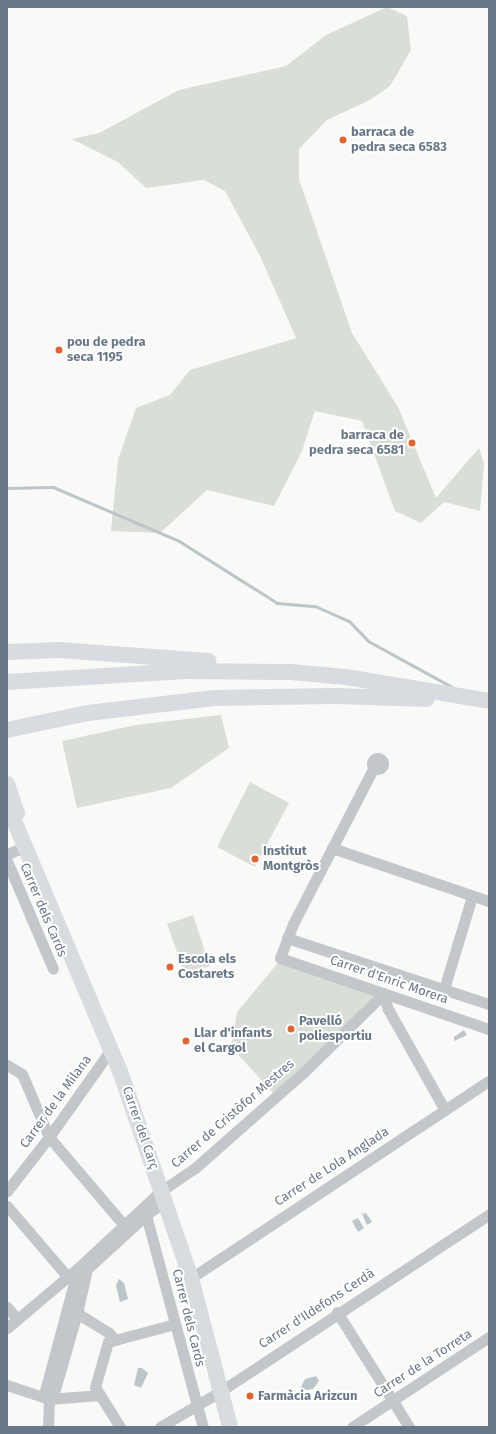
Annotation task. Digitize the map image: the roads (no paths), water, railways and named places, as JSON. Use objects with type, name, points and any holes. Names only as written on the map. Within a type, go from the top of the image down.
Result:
[{"type":"main road","points":[[7,652],[59,650],[204,660],[216,663],[228,670]]},
{"type":"main road","points":[[7,682],[228,670],[318,673],[466,696],[487,701]]},
{"type":"main road","points":[[7,730],[138,706],[214,698],[336,696],[440,700],[466,696]]},
{"type":"main road","points":[[7,740],[38,724]]},
{"type":"main road","name":"Carrer del Carç","points":[[7,784],[16,809],[17,835]]},
{"type":"main road","name":"Carrer del Carç","points":[[7,804],[17,835],[112,1048],[191,1278],[230,1427]]},
{"type":"street","points":[[287,938],[374,768]]},
{"type":"street","points":[[7,854],[17,835]]},
{"type":"street","points":[[332,848],[489,901]]},
{"type":"street","name":"Carrer dels Cards","points":[[7,861],[54,969]]},
{"type":"street","points":[[444,989],[472,896]]},
{"type":"street","name":"Carrer d'Enric Morera","points":[[489,1004],[287,938],[280,958],[489,1029]]},
{"type":"street","points":[[383,994],[388,1009],[445,1110]]},
{"type":"street","name":"Carrer de Cristòfor Mestres","points":[[7,1328],[78,1268],[123,1224],[163,1196],[304,1072],[370,1010],[383,994]]},
{"type":"street","name":"Carrer de la Milana","points":[[7,1191],[49,1137],[112,1048]]},
{"type":"street","points":[[7,1065],[18,1070],[49,1137],[123,1224]]},
{"type":"street","name":"Carrer de Lola Anglada","points":[[191,1278],[489,1081]]},
{"type":"street","points":[[49,1399],[54,1393],[77,1313],[87,1269],[146,1215],[163,1196]]},
{"type":"street","points":[[7,1206],[67,1276]]},
{"type":"street","name":"Carrer d'Ildefons Cerdà","points":[[160,1427],[221,1391],[337,1312],[489,1214]]},
{"type":"street","name":"Carrer dels Cards","points":[[146,1215],[203,1427]]},
{"type":"street","points":[[48,1427],[49,1399],[45,1391],[78,1268]]},
{"type":"street","points":[[7,1308],[18,1319]]},
{"type":"street","points":[[337,1312],[409,1427]]},
{"type":"street","points":[[77,1313],[109,1333],[114,1340]]},
{"type":"street","points":[[120,1427],[95,1387],[108,1342],[175,1324]]},
{"type":"street","name":"Carrer de la Torreta","points":[[352,1427],[489,1337]]},
{"type":"street","points":[[7,1385],[49,1399],[100,1395]]},
{"type":"waterway","points":[[7,488],[53,487],[179,541],[277,603],[315,606],[349,621],[368,641],[454,688]]},
{"type":"place","name":"barraca de pedra seca 6583","points":[[343,140]]},
{"type":"place","name":"pou de pedra seca 1195","points":[[59,350]]},
{"type":"place","name":"barraca de pedra seca 6581","points":[[412,443]]},
{"type":"place","name":"Institut Montgròs","points":[[255,859]]},
{"type":"place","name":"Escola els Costarets","points":[[170,967]]},
{"type":"place","name":"Pavelló poliesportiu","points":[[291,1029]]},
{"type":"place","name":"Llar d'infants el Cargol","points":[[186,1041]]},
{"type":"place","name":"Farmàcia Arizcun","points":[[250,1396]]}]
